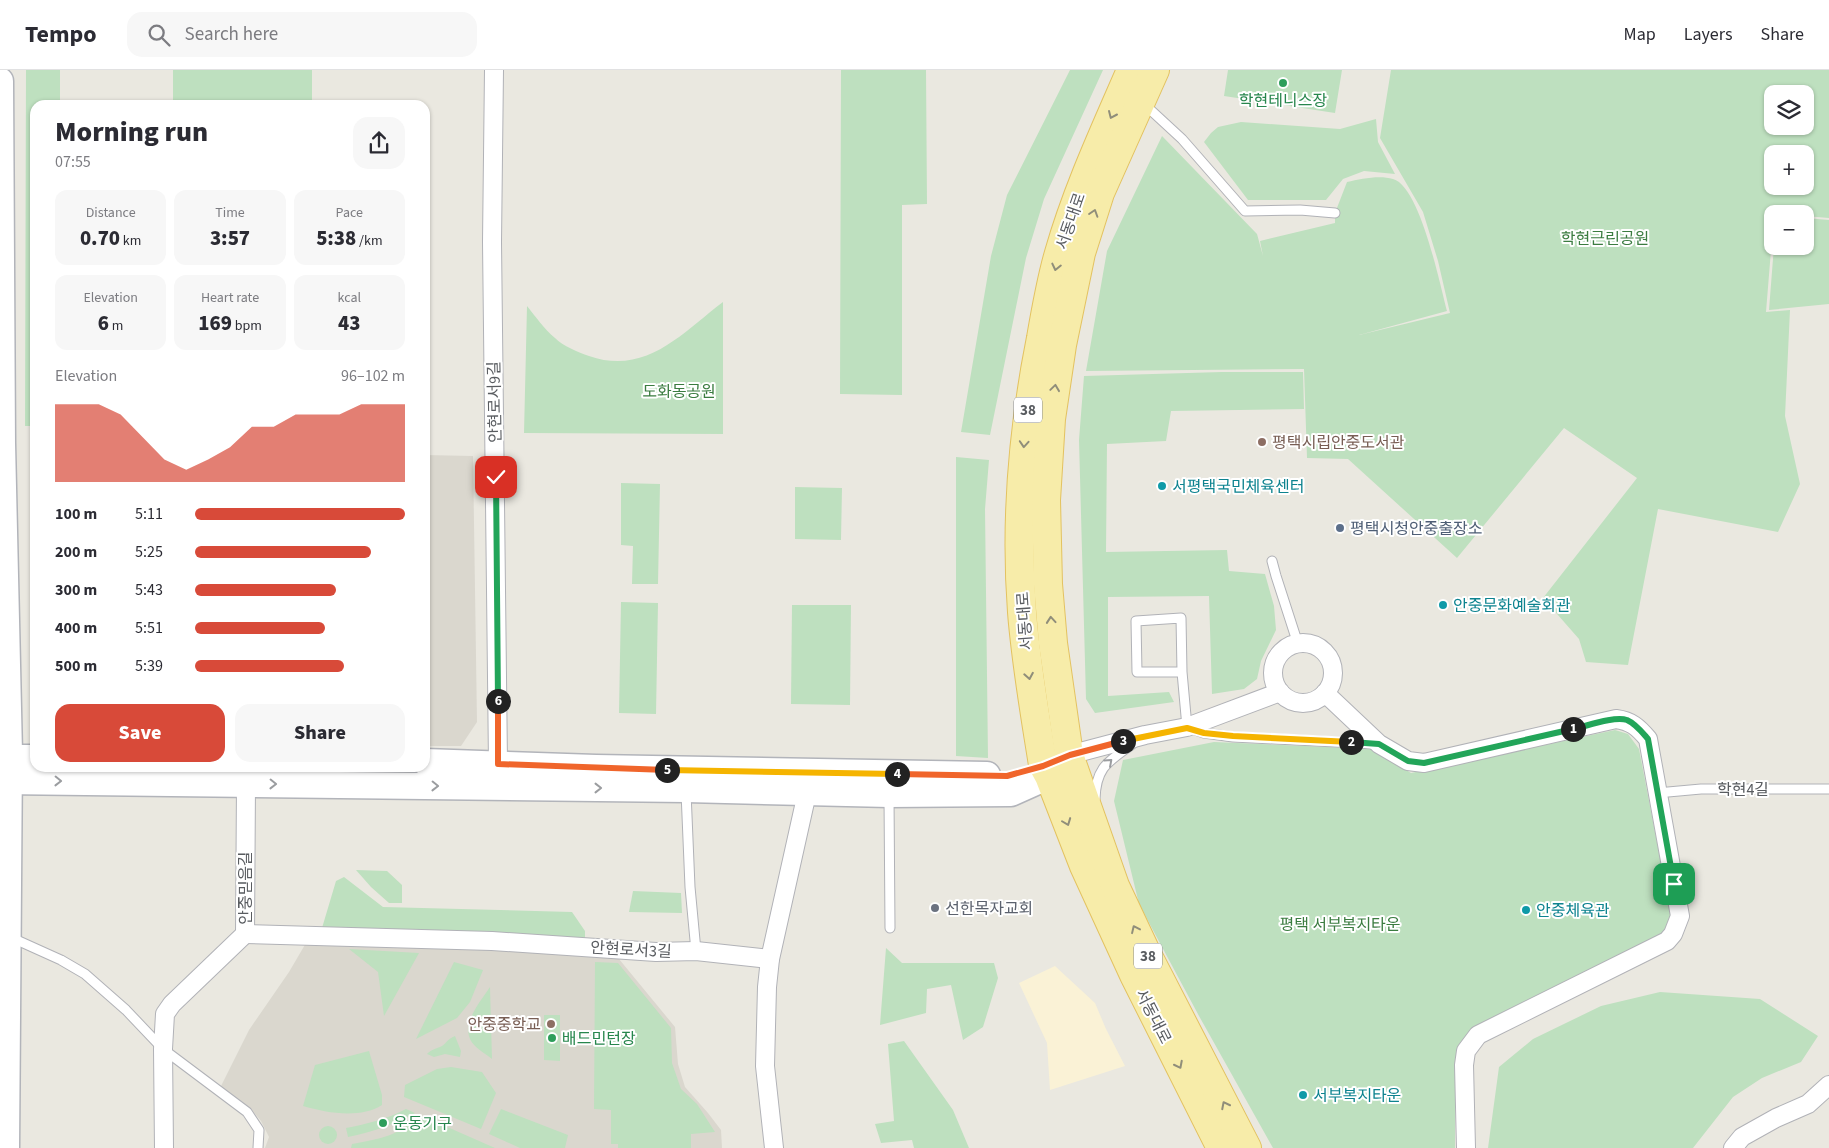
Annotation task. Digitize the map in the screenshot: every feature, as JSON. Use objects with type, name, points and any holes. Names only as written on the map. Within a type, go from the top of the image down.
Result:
[{"type":"main road","name":"서동대로","points":[[1131,70],[1079,192],[1059,253],[1034,373],[1025,428],[1019,514],[1022,611],[1027,666],[1046,771],[1084,866],[1134,975],[1221,1148]]},
{"type":"main road","name":"서동대로","points":[[1155,70],[1100,193],[1080,253],[1062,345],[1051,419],[1046,500],[1048,584],[1053,642],[1070,755],[1115,886],[1147,954],[1248,1148]]},
{"type":"street","name":"안현로서9길","points":[[494,70],[492,242],[498,775]]},
{"type":"street","points":[[0,81],[7,935],[6,1148]]},
{"type":"street","points":[[1298,644],[1316,646],[1324,652],[1330,661],[1332,681],[1320,698],[1311,702],[1301,703],[1291,700],[1280,692],[1273,678],[1276,660],[1289,646],[1298,644]]},
{"type":"street","points":[[430,763],[498,775],[686,789],[807,793],[1011,793],[1070,755],[1145,735],[1187,728],[1280,692]]},
{"type":"street","points":[[1325,693],[1379,744],[1408,761],[1424,763],[1616,719],[1627,720],[1648,739],[1680,916],[1673,934],[1667,941],[1478,1035],[1466,1051],[1464,1065],[1466,1148]]},
{"type":"street","points":[[5,769],[30,760]]},
{"type":"street","points":[[53,772],[246,784],[498,775],[596,768],[1007,776],[1046,771]]},
{"type":"street","points":[[5,769],[30,771]]},
{"type":"street","points":[[774,1148],[765,1066],[767,988],[770,959],[807,793],[826,773]]},
{"type":"street","name":"안중믿음길","points":[[164,1148],[163,1049],[166,1014],[172,1004],[245,934],[246,784]]},
{"type":"street","name":"안현로서3길","points":[[245,934],[492,941],[656,952],[696,952],[770,959]]},
{"type":"street","points":[[1733,1148],[1742,1137],[1776,1118],[1808,1104],[1829,1085]]},
{"type":"lane","points":[[1141,101],[1182,139],[1245,210],[1300,210],[1335,213]]},
{"type":"lane","points":[[1272,561],[1298,644]]},
{"type":"lane","points":[[1182,672],[1137,672],[1136,621],[1181,618],[1182,672],[1187,728],[1204,733],[1233,736],[1379,744]]},
{"type":"lane","points":[[1094,824],[1095,788],[1099,771],[1108,762],[1145,735]]},
{"type":"lane","points":[[686,789],[690,887],[696,952]]},
{"type":"lane","name":"학현4길","points":[[1657,793],[1701,789],[1829,789]]},
{"type":"lane","points":[[889,794],[890,928]]},
{"type":"lane","points":[[7,935],[61,960],[85,974],[126,1010],[163,1049],[247,1112],[259,1130],[258,1148]]},
{"type":"shaded area","points":[[430,455],[473,456],[477,722],[461,746],[430,746]]},
{"type":"shaded area","points":[[306,943],[494,950],[619,959],[675,1027],[678,1064],[685,1087],[721,1130],[722,1148],[265,1148],[269,1137],[261,1121],[251,1109],[220,1088],[249,1030],[289,972]]},
{"type":"shaded area","points":[[1055,966],[1095,1003],[1125,1066],[1050,1090],[1047,1043],[1019,983]]},
{"type":"green space","points":[[26,70],[60,70],[60,100],[30,100],[30,426],[25,426]]},
{"type":"green space","points":[[173,70],[312,70],[312,100],[173,100]]},
{"type":"green space","points":[[841,70],[926,70],[927,204],[902,205],[902,395],[840,394]]},
{"type":"green space","points":[[1070,70],[1103,70],[1044,199],[1026,258],[990,435],[961,432],[991,256],[1007,195]]},
{"type":"green space","name":"학현테니스장","points":[[1228,70],[1342,70],[1335,113],[1224,96]]},
{"type":"green space","name":"학현근린공원","points":[[1391,70],[1829,70],[1829,218],[1814,217],[1814,205],[1764,205],[1764,255],[1771,255],[1766,312],[1790,310],[1785,416],[1800,484],[1778,532],[1658,509],[1628,665],[1586,662],[1579,639],[1543,598],[1637,478],[1564,428],[1457,558],[1348,459],[1307,458],[1304,369],[1086,371],[1107,251],[1162,136],[1257,234],[1263,256],[1260,241],[1335,223],[1335,213],[1347,182],[1376,177],[1393,179],[1403,186],[1412,199],[1428,238],[1447,311],[1359,335],[1450,313],[1438,261],[1423,212],[1380,138]]},
{"type":"green space","points":[[1376,119],[1378,142],[1395,174],[1364,171],[1343,179],[1326,200],[1248,200],[1204,142],[1218,127],[1241,122],[1340,129]]},
{"type":"green space","points":[[1814,219],[1829,220],[1829,304],[1769,310],[1773,255],[1814,255]]},
{"type":"green space","name":"도화동공원","points":[[723,302],[723,434],[524,433],[527,306],[547,331],[558,341],[576,351],[609,361],[628,360],[646,356],[662,348],[678,338]]},
{"type":"green space","points":[[1303,372],[1304,409],[1171,411],[1166,441],[1107,444],[1106,552],[1227,550],[1229,571],[1265,574],[1274,606],[1276,630],[1261,661],[1257,679],[1244,689],[1212,694],[1209,596],[1108,597],[1108,696],[1169,692],[1174,702],[1095,713],[1086,699],[1079,440],[1084,376]]},
{"type":"green space","points":[[956,457],[989,460],[985,509],[988,758],[956,756]]},
{"type":"green space","points":[[621,483],[660,484],[658,584],[632,584],[633,546],[621,545]]},
{"type":"green space","points":[[795,487],[842,488],[841,540],[795,539]]},
{"type":"green space","points":[[621,602],[658,603],[656,714],[619,713]]},
{"type":"green space","points":[[792,605],[851,605],[850,705],[791,704]]},
{"type":"green space","name":"평택 서부복지타운","points":[[1615,730],[1628,734],[1639,749],[1671,915],[1666,929],[1661,934],[1473,1028],[1459,1044],[1455,1064],[1455,1148],[1273,1148],[1139,904],[1114,801],[1123,760],[1214,742],[1373,749],[1411,773]]},
{"type":"green space","points":[[356,870],[387,871],[402,885],[402,903],[389,903]]},
{"type":"green space","points":[[344,877],[383,907],[572,912],[585,931],[585,941],[322,928],[336,881]]},
{"type":"green space","points":[[633,891],[681,893],[682,913],[629,912]]},
{"type":"green space","points":[[886,948],[902,963],[994,963],[998,978],[983,1027],[963,1040],[951,985],[927,989],[926,1013],[880,1025]]},
{"type":"green space","points":[[349,949],[419,953],[384,1016],[378,972]]},
{"type":"green space","points":[[454,962],[483,970],[470,1002],[457,1018],[416,1039]]},
{"type":"green space","points":[[595,962],[618,963],[671,1028],[672,1063],[681,1089],[697,1104],[715,1132],[691,1134],[691,1148],[618,1148],[618,1144],[611,1144],[611,1110],[594,1109]]},
{"type":"green space","points":[[490,987],[492,1059],[471,1041],[468,1027],[473,1012]]},
{"type":"green space","points":[[1660,992],[1760,999],[1818,1036],[1801,1062],[1762,1078],[1733,1097],[1693,1148],[1488,1148],[1499,1067],[1533,1039],[1601,1006]]},
{"type":"green space","name":"배드민턴장","points":[[544,1015],[560,1015],[560,1061],[544,1060]]},
{"type":"green space","points":[[455,1036],[461,1051],[460,1057],[445,1054],[434,1057],[427,1054],[442,1046]]},
{"type":"green space","points":[[904,1041],[953,1110],[969,1148],[914,1148],[912,1140],[881,1143],[875,1124],[894,1121],[888,1044]]},
{"type":"green space","points":[[369,1051],[382,1095],[382,1105],[364,1112],[354,1113],[322,1111],[303,1106],[315,1065]]},
{"type":"green space","points":[[451,1067],[482,1072],[496,1093],[481,1129],[404,1097],[405,1085],[437,1069]]},
{"type":"green space","name":"운동기구","points":[[406,1109],[415,1113],[383,1128],[348,1137],[346,1128],[377,1121]]},
{"type":"green space","points":[[501,1109],[568,1135],[565,1148],[520,1148],[489,1134]]},
{"type":"green space","points":[[420,1115],[495,1148],[351,1148],[352,1144],[389,1136],[404,1128]]},
{"type":"green space","points":[[324,1126],[332,1126],[337,1131],[335,1142],[324,1144],[319,1139],[319,1131]]},
{"type":"place","name":"학현테니스장","points":[[1283,83]]},
{"type":"place","name":"평택시립안중도서관","points":[[1262,442]]},
{"type":"place","name":"서평택국민체육센터","points":[[1162,486]]},
{"type":"place","name":"평택시청안중출장소","points":[[1340,528]]},
{"type":"place","name":"안중문화예술회관","points":[[1443,605]]},
{"type":"place","name":"선한목자교회","points":[[935,908]]},
{"type":"place","name":"안중체육관","points":[[1526,910]]},
{"type":"place","name":"안중중학교","points":[[551,1024]]},
{"type":"place","name":"배드민턴장","points":[[552,1038]]},
{"type":"place","name":"서부복지타운","points":[[1303,1095]]},
{"type":"place","name":"운동기구","points":[[383,1123]]},
{"type":"route","points":[[496,477],[498,764],[596,768],[1007,776],[1043,766],[1070,755],[1145,735],[1187,728],[1204,733],[1233,736],[1379,744],[1408,761],[1424,763],[1616,719],[1627,720],[1648,739],[1674,884]]}]
